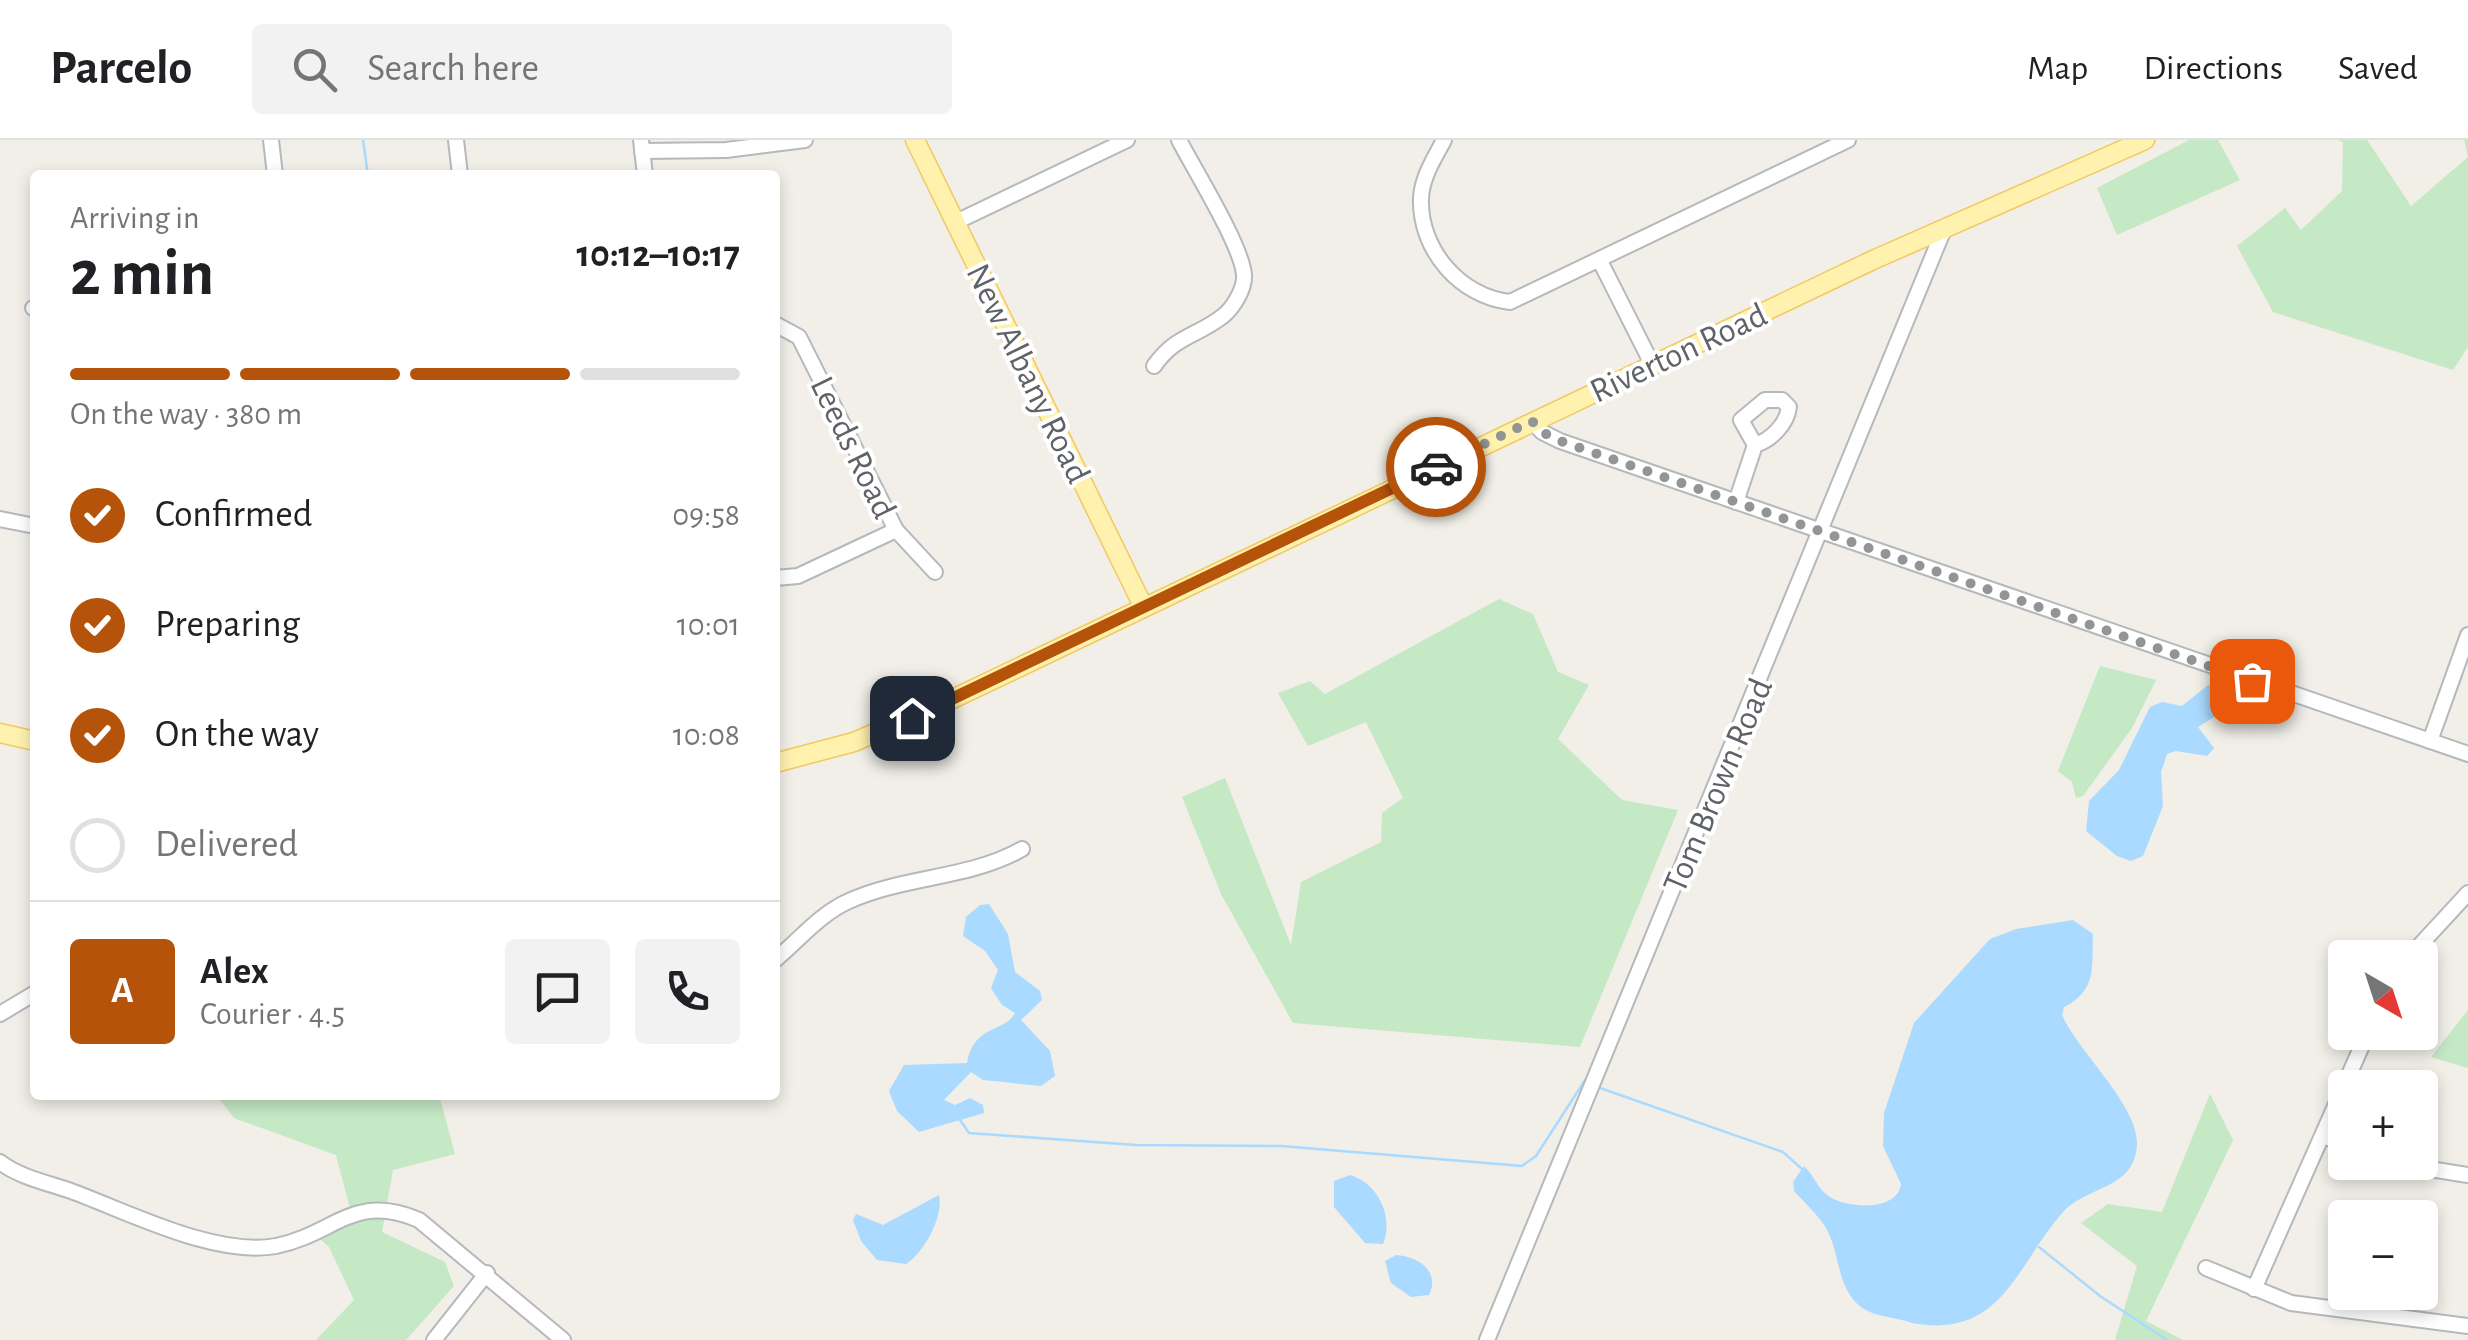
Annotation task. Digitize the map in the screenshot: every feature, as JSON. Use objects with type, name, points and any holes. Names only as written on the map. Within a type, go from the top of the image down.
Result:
[{"type":"main road","name":"New Albany Road","points":[[916,140],[1143,606]]},
{"type":"main road","name":"Riverton Road","points":[[780,761],[883,730],[1652,364],[2135,142]]},
{"type":"main road","points":[[0,733],[30,740]]},
{"type":"street","points":[[271,140],[274,170]]},
{"type":"street","points":[[456,140],[459,170]]},
{"type":"street","points":[[642,146],[726,150],[804,140]]},
{"type":"street","points":[[956,222],[1127,140]]},
{"type":"street","points":[[1154,366],[1170,344],[1224,315],[1238,298],[1244,275],[1179,140]]},
{"type":"street","points":[[1444,140],[1425,178],[1423,218],[1447,268],[1460,284],[1488,300],[1510,302],[1848,140]]},
{"type":"street","name":"Tom Brown Road","points":[[1488,1340],[1944,228]]},
{"type":"street","points":[[1600,260],[1652,364]]},
{"type":"street","name":"Leeds Road","points":[[780,327],[799,337],[896,530],[935,572]]},
{"type":"street","points":[[1532,421],[1542,432],[1560,441],[2468,754]]},
{"type":"street","points":[[1736,502],[1756,445]]},
{"type":"street","points":[[0,519],[30,525]]},
{"type":"street","points":[[780,577],[822,566],[896,530]]},
{"type":"street","points":[[2430,741],[2465,654],[2468,635]]},
{"type":"street","points":[[780,952],[846,902],[881,889],[996,864],[1022,849]]},
{"type":"street","points":[[2425,940],[2468,893]]},
{"type":"street","points":[[0,1014],[30,995]]},
{"type":"street","points":[[2254,1289],[2360,1050]]},
{"type":"street","points":[[2324,1136],[2328,1138]]},
{"type":"street","points":[[0,1162],[202,1239],[245,1248],[301,1239],[366,1208],[393,1209],[419,1220],[488,1273],[563,1340]]},
{"type":"street","points":[[2438,1170],[2468,1175]]},
{"type":"street","points":[[2206,1268],[2290,1303],[2468,1326]]},
{"type":"street","points":[[434,1340],[488,1273]]},
{"type":"green space","points":[[2189,140],[2218,140],[2240,180],[2117,235],[2097,188]]},
{"type":"green space","points":[[2338,140],[2367,140],[2411,206],[2468,157],[2468,347],[2453,370],[2273,312],[2237,246],[2285,208],[2301,230],[2342,191],[2343,142]]},
{"type":"green space","points":[[1499,599],[1533,614],[1558,672],[1589,685],[1558,739],[1622,800],[1678,810],[1580,1047],[1293,1023],[1221,894],[1182,797],[1225,778],[1291,945],[1301,882],[1381,842],[1382,813],[1403,798],[1366,722],[1308,746],[1278,693],[1310,681],[1325,694]]},
{"type":"green space","points":[[2100,666],[2156,680],[2132,728],[2083,796],[2076,798],[2072,782],[2058,771]]},
{"type":"green space","points":[[2468,1010],[2468,1068],[2431,1057]]},
{"type":"green space","points":[[2210,1094],[2233,1140],[2146,1321],[2183,1340],[2115,1340],[2137,1266],[2081,1223],[2108,1204],[2162,1212]]},
{"type":"green space","points":[[220,1100],[440,1100],[455,1154],[393,1170],[382,1232],[445,1262],[454,1286],[406,1340],[316,1340],[354,1300],[329,1247],[313,1233],[351,1212],[336,1155],[234,1118]]},
{"type":"water","points":[[2208,685],[2220,690],[2229,701],[2222,712],[2198,727],[2214,748],[2207,756],[2176,751],[2167,754],[2161,772],[2163,806],[2143,856],[2131,861],[2117,856],[2086,831],[2089,801],[2119,770],[2150,707],[2162,702],[2182,706]]},
{"type":"water","points":[[989,904],[1008,934],[1015,972],[1040,991],[1042,1000],[1021,1020],[1050,1051],[1055,1076],[1041,1086],[983,1080],[971,1072],[944,1100],[955,1105],[970,1098],[983,1105],[984,1113],[919,1132],[897,1111],[889,1091],[904,1065],[967,1063],[982,1035],[1004,1024],[1015,1013],[1002,1005],[991,988],[998,970],[985,951],[963,936],[966,917],[980,905]]},
{"type":"water","points":[[2073,920],[2093,934],[2092,967],[2082,993],[2064,1007],[2062,1015],[2129,1114],[2137,1145],[2134,1160],[2119,1179],[2063,1212],[2019,1274],[1988,1309],[1968,1320],[1943,1325],[1912,1323],[1866,1310],[1847,1289],[1824,1225],[1794,1191],[1793,1182],[1804,1166],[1822,1190],[1838,1201],[1872,1205],[1898,1193],[1901,1184],[1883,1146],[1884,1113],[1914,1023],[1990,939],[2016,929]]},
{"type":"water","points":[[1350,1175],[1369,1185],[1381,1202],[1386,1223],[1383,1244],[1365,1243],[1334,1207],[1334,1181]]},
{"type":"water","points":[[939,1195],[931,1233],[906,1264],[877,1260],[861,1241],[853,1220],[856,1214],[883,1225]]},
{"type":"water","points":[[1396,1255],[1425,1266],[1432,1279],[1429,1295],[1411,1297],[1391,1283],[1385,1261]]},
{"type":"waterway","points":[[363,140],[367,170]]},
{"type":"waterway","points":[[960,1120],[969,1133],[1136,1145],[1281,1146],[1522,1166],[1536,1156],[1585,1080]]},
{"type":"waterway","points":[[1600,1088],[1783,1152],[1803,1170]]},
{"type":"waterway","points":[[2039,1247],[2100,1296],[2167,1340]]},
{"type":"way so far","points":[[1436,467],[1532,421],[1542,432],[1560,441],[2252,681]]},
{"type":"route","points":[[912,718],[1436,467]]}]
